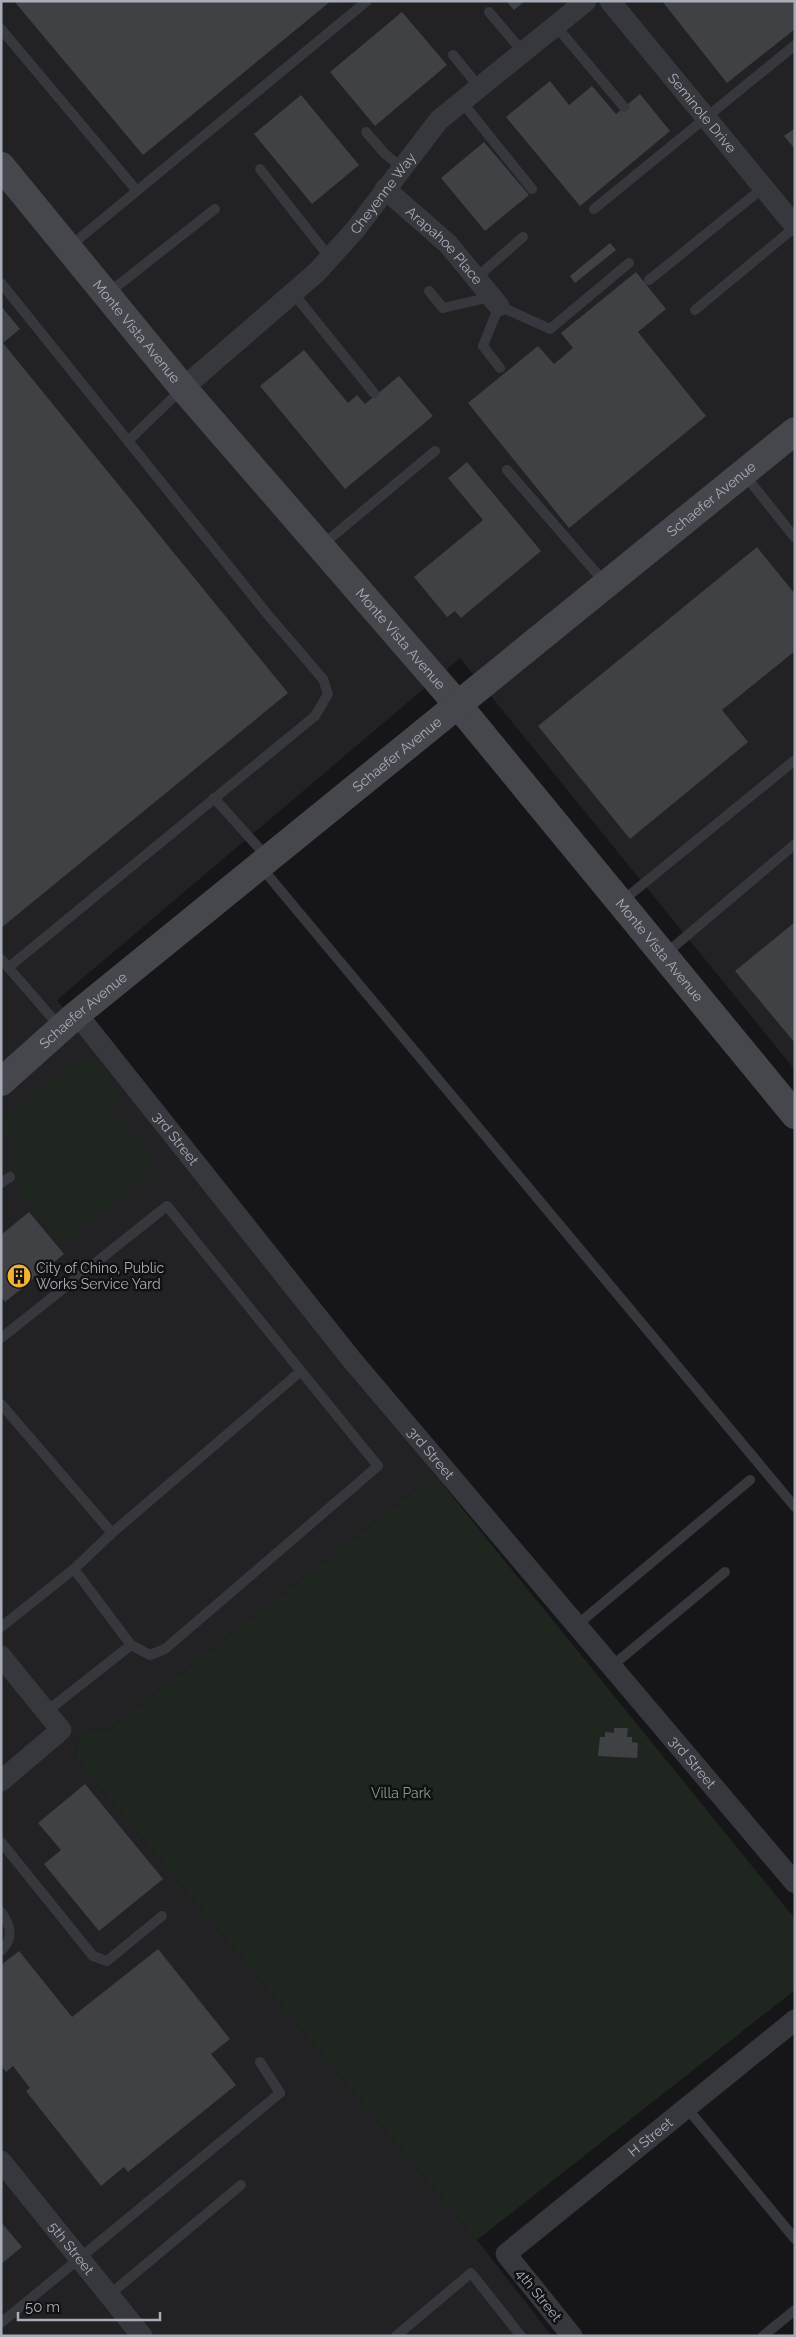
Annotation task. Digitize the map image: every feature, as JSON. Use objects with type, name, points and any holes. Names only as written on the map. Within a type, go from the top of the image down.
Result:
[{"type":"street","name":"Cheyenne Way","points":[[183,388],[293,293],[330,258],[355,230],[439,120],[586,1]]},
{"type":"street","name":"Seminole Drive","points":[[610,1],[795,226]]},
{"type":"street","name":"Monte Vista Avenue","points":[[1,166],[183,388],[458,705],[795,1115]]},
{"type":"street","name":"Arapahoe Place","points":[[385,189],[448,244],[495,301]]},
{"type":"street","name":"Schaefer Avenue","points":[[1,1082],[69,1021],[795,431]]},
{"type":"street","name":"3rd Street","points":[[69,1021],[352,1360],[795,1883]]},
{"type":"street","points":[[1,1656],[61,1730],[1,1781]]},
{"type":"street","name":"H Street","points":[[506,2254],[795,2020]]},
{"type":"street","name":"5th Street","points":[[1,2161],[142,2336]]},
{"type":"street","name":"4th Street","points":[[506,2254],[572,2336]]},
{"type":"lane","points":[[68,248],[367,1]]},
{"type":"lane","points":[[489,12],[523,52]]},
{"type":"lane","points":[[556,26],[624,107]]},
{"type":"lane","points":[[1,29],[137,191]]},
{"type":"lane","points":[[594,209],[795,45]]},
{"type":"lane","points":[[453,55],[479,88]]},
{"type":"lane","points":[[462,102],[532,189]]},
{"type":"lane","points":[[366,132],[384,153],[402,168]]},
{"type":"lane","points":[[260,170],[330,258]]},
{"type":"lane","points":[[649,280],[763,188]]},
{"type":"lane","points":[[106,295],[215,208]]},
{"type":"lane","points":[[695,310],[795,226]]},
{"type":"lane","points":[[476,278],[523,237]]},
{"type":"lane","points":[[429,291],[444,308],[495,301],[550,330],[629,263]]},
{"type":"lane","points":[[1,283],[268,615],[323,679],[328,694],[315,716],[8,967]]},
{"type":"lane","points":[[293,293],[374,393]]},
{"type":"lane","points":[[495,301],[483,346],[500,368]]},
{"type":"lane","points":[[128,441],[183,388]]},
{"type":"lane","points":[[320,547],[435,451]]},
{"type":"lane","points":[[507,470],[606,585]]},
{"type":"lane","points":[[743,473],[795,538]]},
{"type":"lane","points":[[620,903],[795,760]]},
{"type":"lane","points":[[214,798],[265,863],[795,1508]]},
{"type":"lane","points":[[663,955],[795,844]]},
{"type":"lane","points":[[1,959],[69,1021]]},
{"type":"lane","points":[[1,1338],[167,1206],[378,1466],[164,1650],[150,1654],[131,1645],[74,1569]]},
{"type":"lane","points":[[1,1627],[74,1569],[112,1533],[301,1371]]},
{"type":"lane","points":[[1,1404],[112,1533]]},
{"type":"lane","points":[[577,1626],[750,1480]]},
{"type":"lane","points":[[612,1666],[725,1572]]},
{"type":"lane","points":[[46,1712],[131,1645]]},
{"type":"lane","points":[[1,1842],[93,1956],[108,1961],[162,1916]]},
{"type":"lane","points":[[1,1912],[10,1928],[10,1935],[8,1944],[1,1951]]},
{"type":"lane","points":[[1,2323],[280,2093],[260,2062]]},
{"type":"lane","points":[[687,2108],[795,2239]]},
{"type":"lane","points":[[109,2295],[241,2185]]},
{"type":"lane","points":[[396,2336],[471,2273],[521,2336]]},
{"type":"lane","points":[[764,2336],[795,2310]]},
{"type":"shaded area","points":[[1,1],[795,1],[795,1070],[460,658],[57,1000],[435,1475],[110,1729],[81,1733],[75,1757],[477,2240],[552,2336],[1,2336]]},
{"type":"green space","points":[[91,1059],[98,1062],[120,1093],[112,1105],[114,1112],[146,1150],[155,1166],[154,1169],[63,1244],[17,1190],[19,1184],[5,1166],[15,1155],[16,1147],[1,1129],[1,1120],[76,1061]]},
{"type":"green space","name":"Villa Park","points":[[435,1475],[795,1919],[795,1990],[477,2240],[75,1757],[81,1733],[110,1729]]},
{"type":"building","points":[[14,1],[331,1],[143,155]]},
{"type":"building","points":[[506,1],[525,1],[514,10]]},
{"type":"building","points":[[662,1],[795,1],[795,29],[727,83]]},
{"type":"building","points":[[402,12],[447,65],[375,126],[330,72]]},
{"type":"building","points":[[550,81],[569,105],[592,86],[616,114],[640,94],[670,131],[580,206],[506,117]]},
{"type":"building","points":[[301,95],[359,165],[312,204],[254,134]]},
{"type":"building","points":[[795,128],[795,149],[784,136]]},
{"type":"building","points":[[484,142],[529,195],[485,231],[441,178]]},
{"type":"building","points":[[610,243],[616,250],[575,283],[570,276]]},
{"type":"building","points":[[636,272],[666,309],[638,332],[706,416],[569,528],[468,403],[538,346],[554,364],[573,348],[561,333]]},
{"type":"building","points":[[1,306],[20,329],[3,343],[288,693],[1,928]]},
{"type":"building","points":[[304,350],[348,403],[357,395],[365,404],[399,376],[433,416],[345,489],[260,386]]},
{"type":"building","points":[[467,462],[541,551],[461,618],[455,611],[447,617],[414,577],[483,520],[448,478]]},
{"type":"building","points":[[757,547],[795,594],[795,651],[722,710],[748,742],[630,839],[538,726]]},
{"type":"building","points":[[795,922],[795,1043],[735,971]]},
{"type":"building","name":"City of Chino, Public Works Service Yard","points":[[29,1212],[64,1254],[5,1302],[1,1297],[1,1235]]},
{"type":"building","points":[[614,1728],[628,1728],[627,1737],[632,1737],[632,1742],[638,1743],[637,1758],[598,1756],[600,1737],[605,1737],[605,1732],[614,1733]]},
{"type":"building","points":[[85,1784],[163,1879],[99,1931],[44,1864],[61,1850],[38,1823]]},
{"type":"building","points":[[158,1949],[230,2039],[211,2054],[236,2085],[128,2172],[124,2167],[101,2186],[26,2091],[30,2088],[13,2066],[6,2072],[1,2066],[1,1965],[19,1951],[72,2017]]},
{"type":"building","points":[[1,2222],[22,2247],[1,2264]]},
{"type":"place","name":"City of Chino, Public Works Service Yard","points":[[19,1276]]}]
